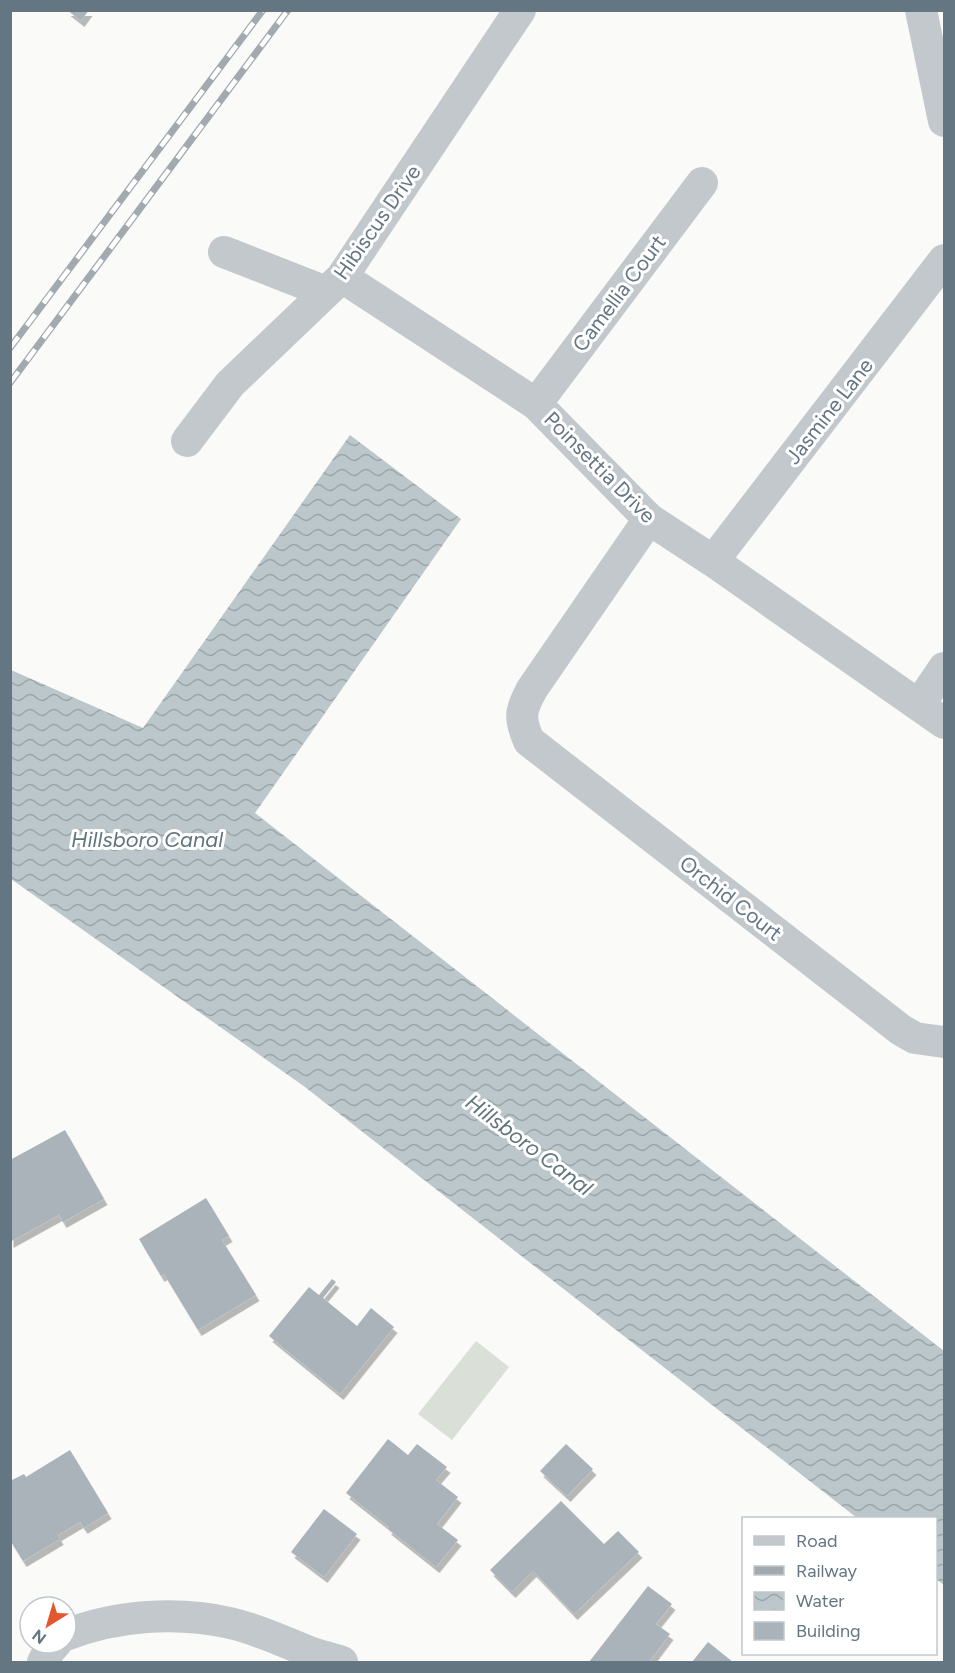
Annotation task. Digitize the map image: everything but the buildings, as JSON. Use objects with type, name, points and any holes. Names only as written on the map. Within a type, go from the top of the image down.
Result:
[{"type":"street","name":"Hibiscus Drive","points":[[187,441],[230,384],[334,284],[520,10]]},
{"type":"street","points":[[921,10],[945,121]]},
{"type":"street","name":"Camellia Court","points":[[536,404],[702,183]]},
{"type":"street","name":"Poinsettia Drive","points":[[224,252],[334,284],[536,404],[650,519],[945,723]]},
{"type":"street","name":"Jasmine Lane","points":[[713,561],[945,260]]},
{"type":"street","name":"Orchid Court","points":[[650,519],[532,689],[523,706],[522,725],[529,741],[901,1030],[915,1038],[942,1042]]},
{"type":"street","points":[[919,705],[945,668]]},
{"type":"street","points":[[78,1630],[144,1617],[186,1617],[229,1623],[270,1634],[310,1652],[342,1662]]},
{"type":"shaded area","points":[[476,1341],[509,1367],[452,1440],[418,1414]]},
{"type":"water","name":"Hillsboro Canal","points":[[350,435],[461,519],[255,813],[944,1351],[944,1585],[937,1580],[937,1517],[856,1517],[305,1087],[11,879],[11,670],[143,728]]},
{"type":"railway","points":[[10,348],[263,10]]},
{"type":"railway","points":[[10,383],[288,10]]}]
